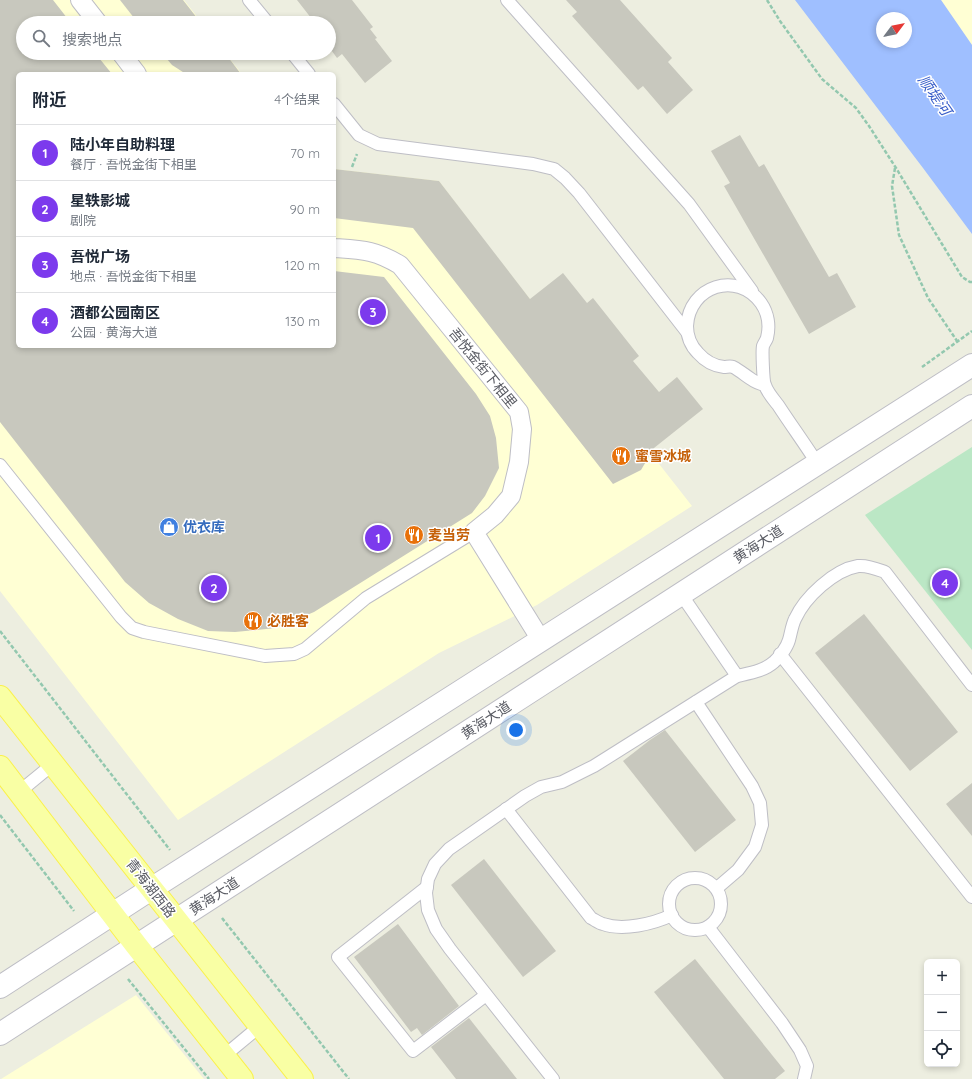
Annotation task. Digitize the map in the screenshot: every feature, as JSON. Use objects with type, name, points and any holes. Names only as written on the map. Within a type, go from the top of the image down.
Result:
[{"type":"main road","name":"青海湖西路","points":[[0,697],[302,1079]]},
{"type":"main road","points":[[0,767],[136,945],[242,1079]]},
{"type":"street","points":[[80,0],[93,16]]},
{"type":"street","points":[[127,60],[136,72]]},
{"type":"street","name":"吾悦金街下相里","points":[[336,248],[367,251],[385,256],[400,266],[519,412],[522,429],[519,462],[511,496],[495,515],[474,532]]},
{"type":"street","points":[[0,987],[972,365]]},
{"type":"street","name":"黄海大道","points":[[0,1034],[972,406]]},
{"type":"street","points":[[474,532],[541,640]]},
{"type":"lane","points":[[249,0],[262,16]]},
{"type":"lane","points":[[507,0],[689,204],[762,304],[768,324],[767,337],[762,347],[765,386],[818,463]]},
{"type":"lane","points":[[298,60],[308,72]]},
{"type":"lane","points":[[336,106],[359,134],[378,144],[533,164],[554,169],[579,193],[687,332],[694,348],[706,360],[716,365],[732,367],[753,381],[765,386]]},
{"type":"lane","points":[[687,332],[688,318],[693,304],[703,293],[712,288],[722,285],[732,285],[747,290],[755,296]]},
{"type":"lane","points":[[0,465],[121,617],[132,628],[158,636],[265,656],[294,654],[305,649],[366,598],[474,532]]},
{"type":"lane","points":[[553,1079],[450,949],[436,929],[428,910],[428,879],[435,864],[449,849],[525,796],[541,787],[562,782],[594,766],[737,676],[763,670],[774,662],[788,642],[795,619],[809,598],[832,577],[859,566],[871,567],[885,572],[972,685]]},
{"type":"lane","points":[[681,594],[737,676]]},
{"type":"lane","points":[[780,654],[972,897]]},
{"type":"lane","points":[[696,702],[752,786],[760,803],[762,824],[755,847],[738,870],[717,888]]},
{"type":"lane","points":[[19,792],[53,764]]},
{"type":"lane","points":[[506,809],[591,918],[603,924],[621,927],[659,921],[672,915]]},
{"type":"lane","points":[[694,878],[710,882],[717,888],[721,896],[722,905],[720,914],[715,922],[700,930],[692,930],[684,928],[676,922],[669,907],[672,890],[678,884],[685,879],[694,878]]},
{"type":"lane","points":[[427,887],[338,957],[413,1051],[486,995]]},
{"type":"lane","points":[[708,927],[782,1023],[800,1050],[807,1066],[804,1079]]},
{"type":"lane","points":[[224,1056],[260,1026]]},
{"type":"path","points":[[767,0],[822,80],[856,108],[896,168],[962,277],[972,282]]},
{"type":"path","points":[[896,168],[892,186],[898,235],[928,298],[957,341]]},
{"type":"shaded area","points":[[0,0],[184,0],[197,16],[16,16],[16,60],[231,60],[240,72],[16,72],[16,348],[336,348],[336,169],[439,181],[692,506],[537,605],[439,653],[178,820],[0,591]]},
{"type":"shaded area","points":[[941,0],[972,0],[972,45]]},
{"type":"shaded area","points":[[972,447],[972,650],[865,515]]},
{"type":"shaded area","points":[[136,995],[204,1079],[1,1079]]},
{"type":"water","name":"顺堤河","points":[[795,0],[941,0],[972,45],[972,234]]},
{"type":"building","points":[[0,0],[53,0],[66,16],[16,16],[16,60],[101,60],[110,72],[16,72],[16,348],[336,348],[336,271],[384,277],[476,394],[490,416],[496,438],[499,468],[485,496],[472,513],[314,612],[276,628],[235,632],[208,631],[178,619],[149,603],[125,582],[0,422]]},
{"type":"building","points":[[120,0],[183,0],[196,16],[133,16]]},
{"type":"building","points":[[297,0],[352,0],[373,27],[370,29],[377,38],[375,39],[392,61],[365,83],[342,54],[337,58],[336,57],[336,16],[310,16]]},
{"type":"building","points":[[566,0],[620,0],[672,58],[668,62],[693,90],[667,114],[643,86],[638,90],[572,16],[577,12]]},
{"type":"building","points":[[168,60],[230,60],[239,72],[183,72],[172,65]]},
{"type":"building","points":[[740,135],[759,167],[764,164],[829,277],[837,273],[856,307],[809,334],[724,186],[730,183],[711,151]]},
{"type":"building","points":[[336,169],[439,181],[530,299],[563,273],[587,303],[593,298],[639,356],[633,361],[659,392],[677,377],[703,409],[654,448],[641,470],[613,484],[413,228],[336,218]]},
{"type":"building","points":[[864,614],[958,732],[910,771],[815,653]]},
{"type":"building","points":[[665,730],[736,820],[695,852],[623,761]]},
{"type":"building","points":[[972,783],[972,836],[946,804]]},
{"type":"building","points":[[484,859],[556,951],[523,977],[451,885]]},
{"type":"building","points":[[398,924],[459,1006],[422,1035],[417,1028],[411,1032],[354,957]]},
{"type":"building","points":[[695,959],[785,1071],[775,1079],[724,1079],[654,992]]},
{"type":"building","points":[[469,1018],[517,1079],[456,1079],[431,1047]]},
{"type":"place","name":"吾悦广场","points":[[373,312]]},
{"type":"place","name":"蜜雪冰城","points":[[621,456]]},
{"type":"place","name":"优衣库","points":[[169,527]]},
{"type":"place","name":"麦当劳","points":[[414,535]]},
{"type":"place","name":"陆小年自助料理","points":[[378,538]]},
{"type":"place","name":"酒都公园南区","points":[[945,583]]},
{"type":"place","name":"星轶影城","points":[[214,588]]},
{"type":"place","name":"必胜客","points":[[253,621]]}]
